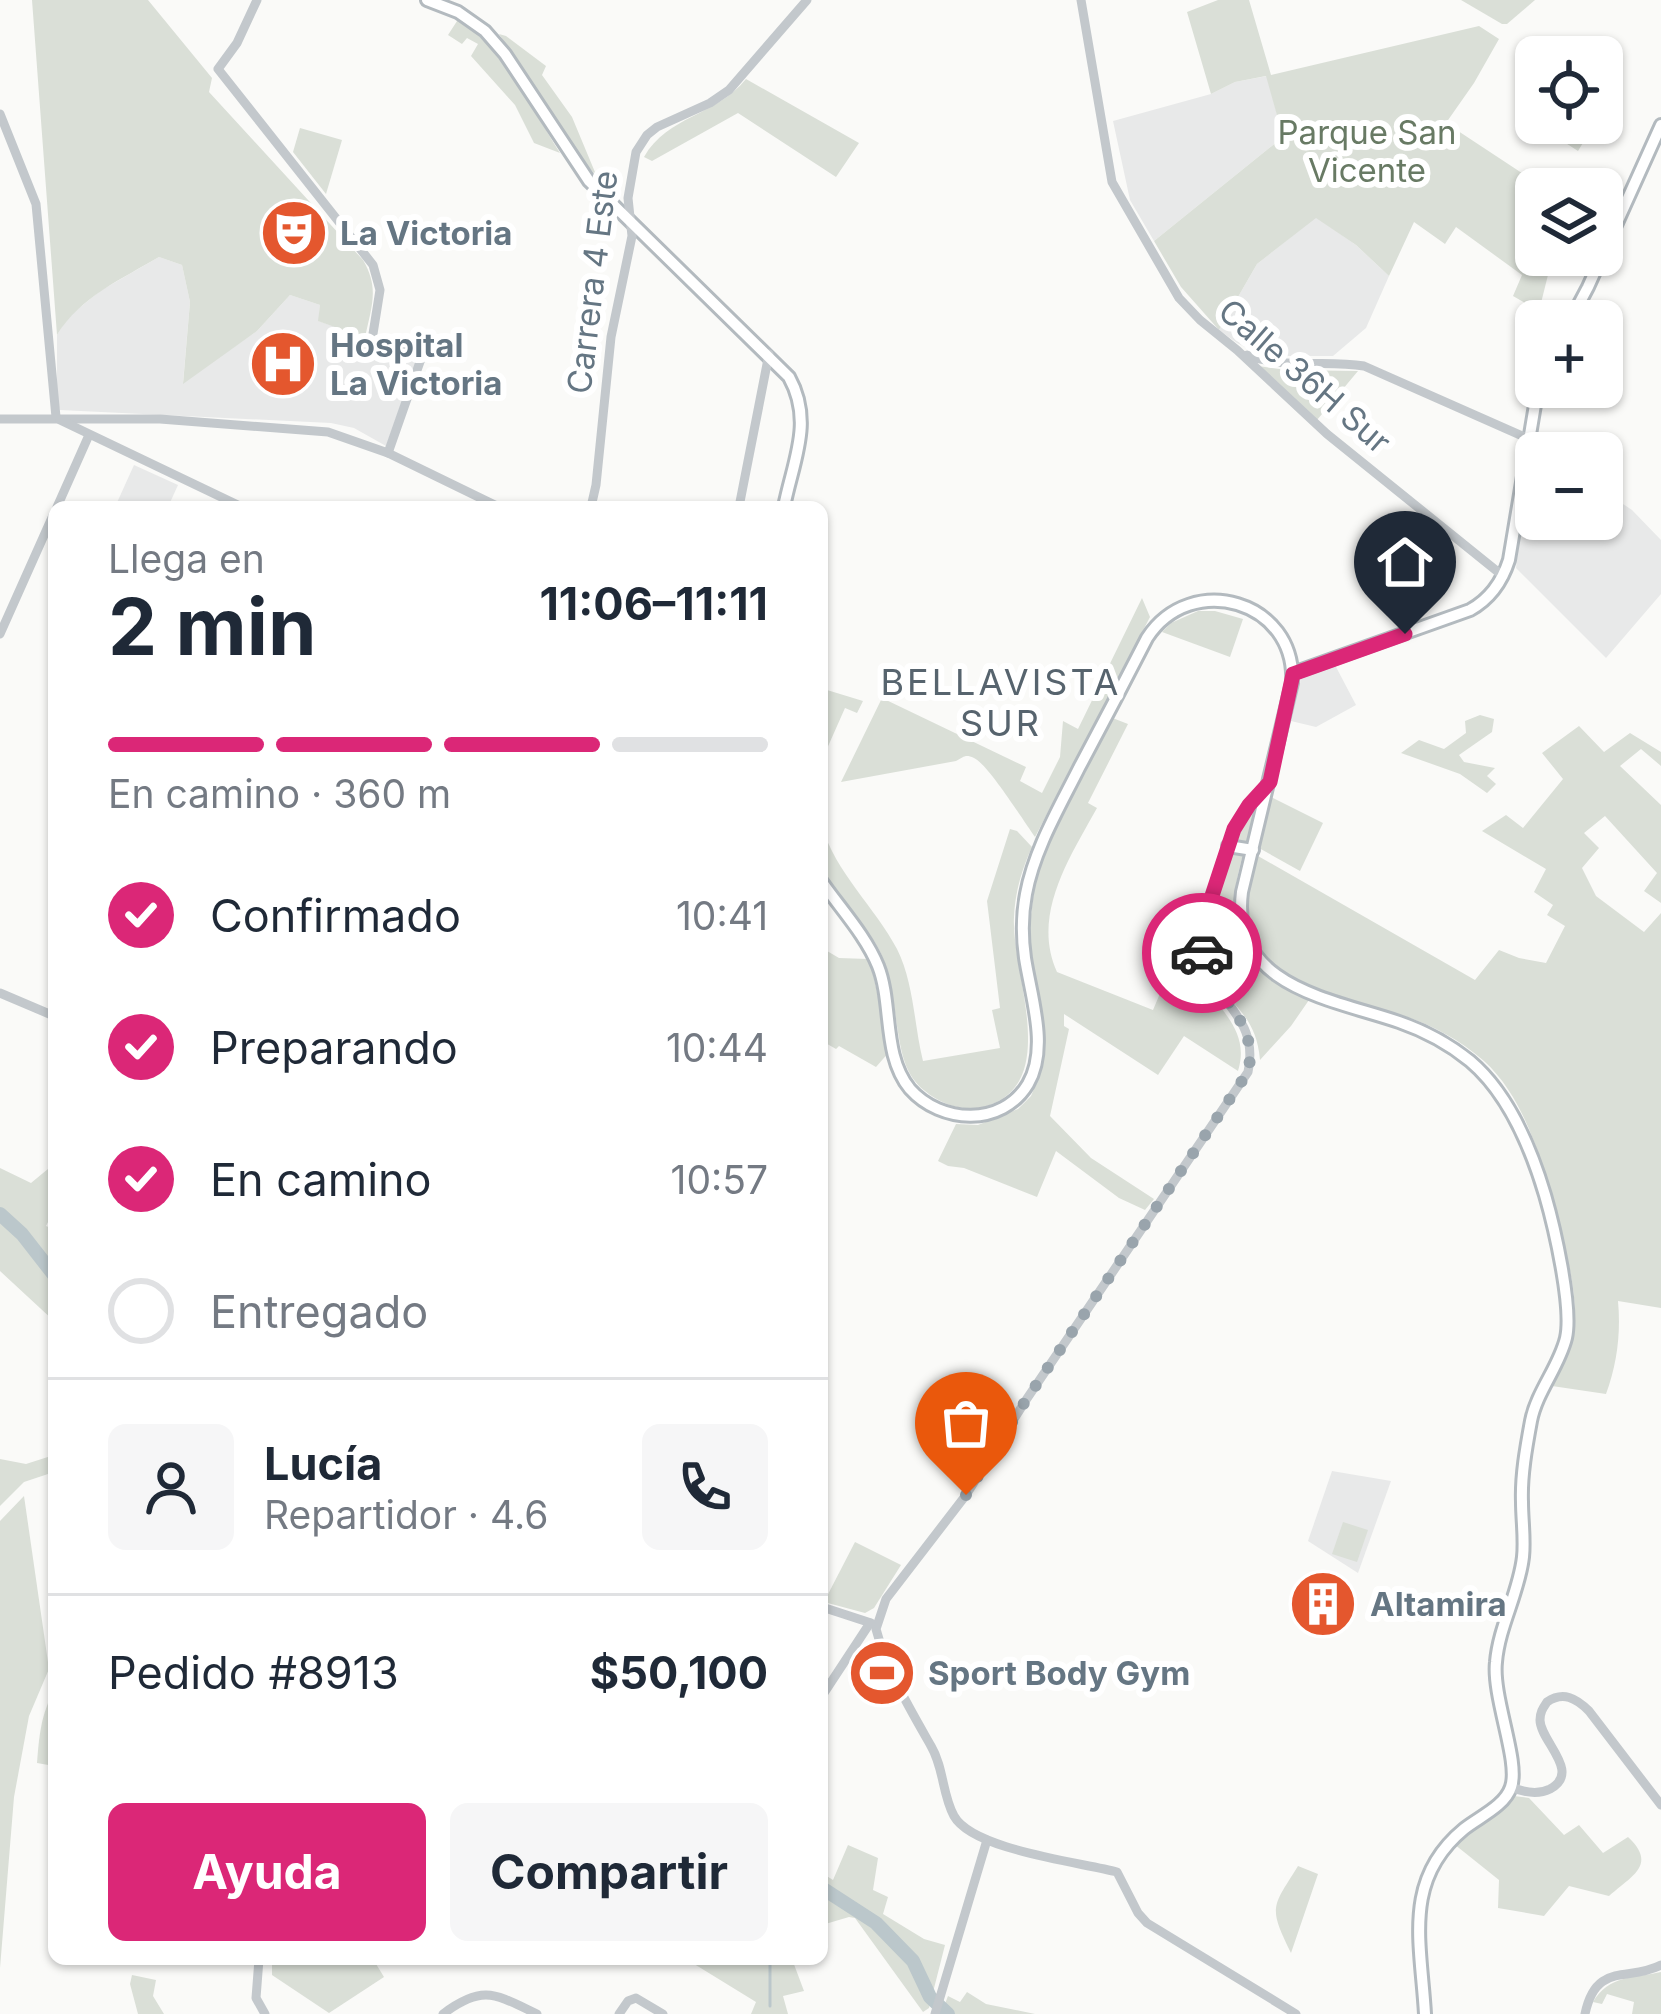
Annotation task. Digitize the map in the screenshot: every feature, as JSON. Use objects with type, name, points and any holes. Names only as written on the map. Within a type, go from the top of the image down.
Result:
[{"type":"main road","points":[[427,0],[458,12],[485,31],[506,54],[589,181],[769,354],[794,384],[803,418],[785,501]]},
{"type":"main road","points":[[1581,300],[1661,125]]},
{"type":"main road","points":[[1293,674],[1470,610],[1490,595],[1502,576],[1515,520]]},
{"type":"main road","points":[[828,891],[877,963],[895,1056],[910,1088],[947,1113],[983,1116],[1000,1109],[1023,1091],[1036,1060],[1023,934],[1035,861],[1138,656],[1159,622],[1199,602],[1243,605],[1262,616],[1281,637],[1293,674],[1241,901],[1248,944],[1268,968],[1296,987],[1433,1036],[1480,1070],[1502,1098],[1545,1195],[1568,1319],[1566,1338],[1532,1418],[1522,1497],[1522,1561],[1496,1657],[1500,1713],[1513,1770],[1511,1787],[1499,1803],[1450,1842],[1428,1873],[1420,1916],[1425,2014]]},
{"type":"main road","points":[[1228,846],[1252,850]]},
{"type":"street","points":[[257,0],[237,43],[218,69],[370,259],[380,290],[372,340],[422,356],[388,453]]},
{"type":"street","name":"Carrera 4 Este","points":[[592,501],[611,337],[631,241],[628,198],[634,159],[657,127],[729,90],[807,0]]},
{"type":"street","name":"Calle 36H Sur","points":[[1082,0],[1112,182],[1179,298],[1327,434],[1502,576]]},
{"type":"street","points":[[0,115],[36,204],[56,418]]},
{"type":"street","points":[[1237,350],[1282,364],[1364,366],[1515,434]]},
{"type":"street","points":[[740,501],[769,354]]},
{"type":"street","points":[[0,418],[160,418],[318,430],[350,437],[487,501]]},
{"type":"street","points":[[56,418],[231,501]]},
{"type":"street","points":[[59,501],[88,435]]},
{"type":"street","points":[[0,634],[48,526]]},
{"type":"street","points":[[828,1688],[886,1599],[966,1495],[1246,1076],[1251,1058],[1248,1035],[1207,970],[1202,929],[1241,815],[1270,782]]},
{"type":"street","points":[[0,993],[48,1013]]},
{"type":"street","points":[[828,1609],[873,1624]]},
{"type":"street","points":[[873,1624],[899,1688],[939,1761],[950,1806],[964,1828],[1027,1852],[1117,1872],[1147,1923],[1297,2014]]},
{"type":"street","points":[[1511,1787],[1537,1792],[1559,1781],[1561,1763],[1544,1734],[1540,1714],[1547,1702],[1564,1696],[1582,1704],[1661,1805]]},
{"type":"street","points":[[935,2014],[986,1840]]},
{"type":"street","points":[[259,1965],[256,1998],[265,2014]]},
{"type":"street","points":[[1585,2014],[1590,1997],[1606,1980],[1661,1965]]},
{"type":"street","points":[[442,2014],[485,1992],[537,2014]]},
{"type":"street","points":[[619,2014],[632,1998],[663,2014]]},
{"type":"shaded area","points":[[1267,76],[1283,137],[1154,241],[1130,200],[1113,121]]},
{"type":"shaded area","points":[[1316,217],[1389,276],[1366,328],[1333,356],[1255,352],[1219,330],[1257,264]]},
{"type":"shaded area","points":[[159,257],[182,265],[190,302],[183,382],[257,331],[290,295],[320,305],[319,321],[365,338],[364,344],[416,361],[386,446],[354,428],[331,423],[60,410],[57,335],[67,318],[100,291]]},
{"type":"shaded area","points":[[134,465],[178,485],[171,501],[118,501]]},
{"type":"shaded area","points":[[1623,504],[1661,540],[1661,594],[1606,658],[1516,568],[1519,540],[1623,540]]},
{"type":"shaded area","points":[[1335,665],[1356,705],[1316,727],[1291,721],[1301,679]]},
{"type":"shaded area","points":[[1332,1471],[1391,1481],[1358,1573],[1308,1541]]},
{"type":"green space","points":[[32,0],[148,0],[212,78],[209,92],[363,260],[373,289],[365,338],[318,321],[320,305],[290,295],[257,331],[183,384],[190,302],[182,265],[159,257],[90,299],[57,335]]},
{"type":"green space","name":"Parque San Vicente","points":[[1218,0],[1249,0],[1271,75],[1479,26],[1499,39],[1446,123],[1515,169],[1515,270],[1456,227],[1445,244],[1414,222],[1389,276],[1356,245],[1316,218],[1257,264],[1219,330],[1181,287],[1154,241],[1283,137],[1266,76],[1235,82],[1211,94],[1187,12]]},
{"type":"green space","points":[[1461,0],[1535,0],[1502,24]]},
{"type":"green space","points":[[459,18],[503,63],[560,153],[534,143],[515,105],[471,56],[478,44],[467,38],[462,44],[448,35]]},
{"type":"green space","points":[[499,34],[546,66],[542,75],[572,117],[597,177],[577,153]]},
{"type":"green space","points":[[746,79],[859,143],[836,177],[738,113],[652,161],[644,157],[666,132],[734,92]]},
{"type":"green space","points":[[300,128],[342,140],[326,194],[293,152]]},
{"type":"green space","name":"Parque San Vicente","points":[[1522,276],[1548,276],[1542,300],[1513,296]]},
{"type":"green space","points":[[1258,366],[1287,370],[1358,371],[1317,420]]},
{"type":"green space","points":[[1142,598],[1150,617],[1035,837],[988,771],[971,757],[841,782],[882,698],[1026,767],[1020,781],[1042,793],[1060,757],[1063,721],[1078,729]]},
{"type":"green space","points":[[1198,611],[1243,619],[1230,657],[1162,632]]},
{"type":"green space","points":[[828,690],[863,701],[857,713],[845,708],[828,746]]},
{"type":"green space","points":[[1480,715],[1494,719],[1492,732],[1459,755],[1464,762],[1495,768],[1487,776],[1496,784],[1487,793],[1460,774],[1401,753],[1419,740],[1444,749],[1466,733],[1465,721]]},
{"type":"green space","points":[[1110,717],[1128,724],[1088,803],[1097,808],[1057,887],[1048,929],[1057,972],[1153,1010],[1191,920],[1195,968],[1235,1029],[1241,1055],[1238,1071],[1184,1036],[1158,1075],[1064,1014],[1064,1026],[1069,1029],[1050,1116],[1091,1158],[1154,1199],[1145,1210],[1119,1198],[1056,1151],[1037,1197],[938,1161],[956,1124],[978,1125],[1018,1109],[1031,1096],[1039,1077],[1044,1056],[1029,931],[1036,875]]},
{"type":"green space","points":[[1579,726],[1604,752],[1630,733],[1661,752],[1661,766],[1641,749],[1620,766],[1661,805],[1661,903],[1644,891],[1657,873],[1605,816],[1584,833],[1599,848],[1582,868],[1596,896],[1644,932],[1661,913],[1661,1308],[1618,1301],[1617,1348],[1606,1394],[1552,1386],[1573,1335],[1571,1276],[1539,1155],[1522,1113],[1499,1076],[1436,1029],[1294,978],[1260,949],[1248,911],[1258,856],[1475,980],[1499,950],[1546,963],[1565,926],[1547,915],[1553,905],[1534,892],[1546,869],[1482,831],[1506,815],[1523,828],[1563,779],[1542,753]]},
{"type":"green space","points":[[1261,797],[1237,882],[1235,925],[1253,963],[1309,1000],[1260,1060],[1248,1021],[1212,971],[1206,937],[1228,858]]},
{"type":"green space","points":[[1271,797],[1323,823],[1300,871],[1259,848]]},
{"type":"green space","points":[[1010,829],[1032,847],[1014,917],[1027,1052],[1022,1076],[1008,1095],[984,1107],[960,1108],[918,1085],[902,1053],[882,955],[828,878],[828,843],[903,962],[923,1061],[1000,1048],[992,1010],[1000,1008],[987,901]]},
{"type":"green space","points":[[828,952],[839,958],[868,959],[890,1051],[876,1067],[839,1046],[828,1044]]},
{"type":"green space","points":[[0,1168],[31,1183],[48,1169],[48,1315],[0,1271]]},
{"type":"green space","points":[[48,1457],[48,1474],[24,1482],[0,1506],[0,1459],[26,1464]]},
{"type":"green space","points":[[24,1496],[48,1671],[29,1716],[14,1797],[0,1968],[0,1521]]},
{"type":"green space","points":[[1343,1522],[1368,1530],[1357,1562],[1332,1554]]},
{"type":"green space","points":[[855,1542],[901,1565],[874,1608],[865,1613],[828,1603]]},
{"type":"green space","points":[[48,1705],[48,1765],[37,1763]]},
{"type":"green space","points":[[1514,1796],[1529,1798],[1564,1835],[1579,1825],[1603,1853],[1628,1837],[1641,1855],[1638,1870],[1609,1896],[1569,1886],[1544,1916],[1498,1908],[1499,1880],[1454,1844]]},
{"type":"green space","points":[[848,1845],[878,1858],[873,1890],[888,1897],[883,1914],[924,1939],[945,1945],[929,2008],[923,2012],[855,1918],[828,1923],[828,1877],[833,1880]]},
{"type":"green space","points":[[1298,1866],[1318,1874],[1291,1953],[1276,1908]]},
{"type":"green space","points":[[272,1965],[377,1965],[384,1977],[329,2013],[272,1975]]},
{"type":"green space","points":[[696,1965],[794,1965],[804,1991],[783,1996],[788,2014],[751,2014],[756,2002]]},
{"type":"green space","points":[[1661,1972],[1661,2014],[1632,2014],[1634,2002],[1607,1994],[1602,2004],[1593,2002],[1614,1982]]},
{"type":"green space","points":[[132,1975],[156,1980],[153,1996],[164,2014],[138,2014]]},
{"type":"green space","points":[[967,1992],[986,2004],[1035,2014],[941,2014],[948,1996],[960,2002]]},
{"type":"waterway","points":[[0,1214],[48,1267]]},
{"type":"waterway","points":[[828,1892],[876,1923],[913,1961],[930,1997],[948,2014]]},
{"type":"waterway","points":[[770,1965],[770,2006]]},
{"type":"way so far","points":[[966,1495],[1248,1072],[1248,1035],[1207,970],[1202,953]]},
{"type":"place","name":"La Victoria","points":[[294,233]]},
{"type":"place","name":"Hospital La Victoria","points":[[283,364]]},
{"type":"place","name":"Altamira","points":[[1323,1604]]},
{"type":"place","name":"Sport Body Gym","points":[[882,1673]]},
{"type":"district","name":"BELLAVISTA SUR","points":[[1001,702]]},
{"type":"route","points":[[1202,953],[1203,923],[1234,829],[1270,782],[1293,674],[1405,634]]}]
